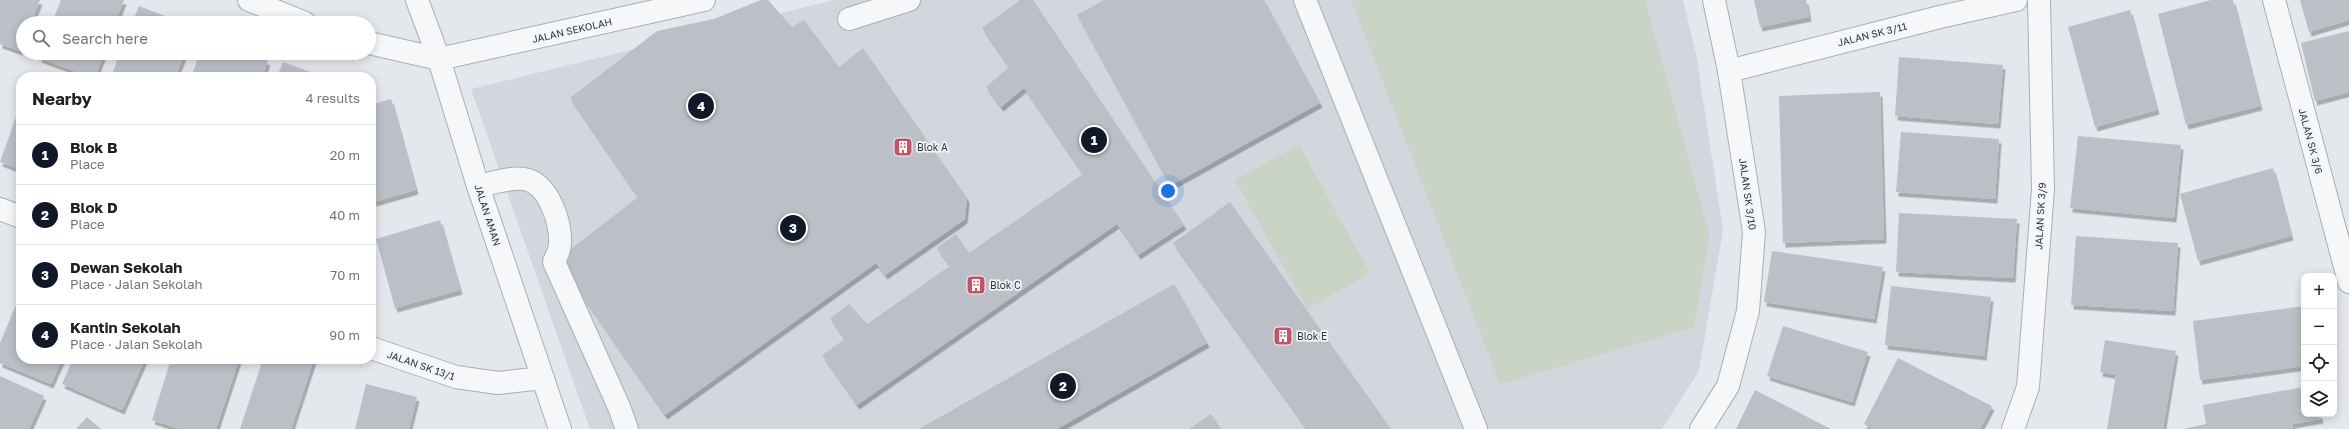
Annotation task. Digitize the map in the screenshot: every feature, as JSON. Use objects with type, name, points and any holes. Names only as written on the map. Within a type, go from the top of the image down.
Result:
[{"type":"street","points":[[248,0],[288,16]]},
{"type":"street","name":"JALAN AMAN","points":[[417,0],[439,59],[478,186],[560,429]]},
{"type":"street","name":"JALAN SEKOLAH","points":[[439,59],[704,0]]},
{"type":"street","points":[[849,19],[909,0]]},
{"type":"street","points":[[1305,0],[1476,429]]},
{"type":"street","name":"JALAN SK 3/10","points":[[1701,429],[1728,386],[1748,311],[1754,232],[1729,71],[1714,0]]},
{"type":"street","name":"JALAN SK 3/11","points":[[1729,71],[1940,17],[2016,0]]},
{"type":"street","name":"JALAN SK 3/9","points":[[2013,429],[2028,387],[2043,189],[2039,0]]},
{"type":"street","name":"JALAN SK 3/6","points":[[2274,0],[2349,282]]},
{"type":"street","points":[[376,45],[439,59]]},
{"type":"street","points":[[478,186],[509,179],[525,179],[544,189],[555,213],[560,245],[554,262],[619,407],[627,429]]},
{"type":"street","points":[[0,209],[16,215]]},
{"type":"street","name":"JALAN SK 13/1","points":[[376,350],[456,377],[498,383],[543,378]]},
{"type":"shaded area","points":[[834,0],[1683,0],[1696,54],[1723,230],[1699,371],[1662,429],[590,429],[471,89]]},
{"type":"green space","points":[[1351,0],[1645,0],[1709,234],[1694,327],[1500,384]]},
{"type":"green space","points":[[1299,145],[1370,273],[1307,309],[1235,180]]},
{"type":"building","points":[[0,0],[40,0],[34,16],[16,16],[16,50],[0,44]]},
{"type":"building","points":[[61,0],[124,0],[118,16],[55,16]]},
{"type":"building","points":[[761,0],[768,0],[792,27],[804,20],[839,67],[863,48],[967,198],[965,219],[885,275],[876,263],[665,415],[557,260],[638,197],[570,98],[657,31],[714,19]]},
{"type":"building","points":[[1020,0],[1033,0],[1184,225],[1138,255],[1117,224],[857,405],[822,355],[845,339],[830,318],[849,304],[867,324],[950,266],[937,248],[956,234],[969,253],[1083,174],[1024,88],[1001,107],[986,87],[1009,67],[982,28]]},
{"type":"building","points":[[1104,0],[1264,0],[1320,103],[1170,186],[1077,15]]},
{"type":"building","points":[[1754,0],[1806,0],[1809,17],[1760,27]]},
{"type":"building","points":[[2211,0],[2233,0],[2260,106],[2186,125],[2158,14]]},
{"type":"building","points":[[2300,0],[2349,0],[2349,20],[2309,32]]},
{"type":"building","points":[[139,6],[165,16],[135,16]]},
{"type":"building","points":[[2130,10],[2157,110],[2095,127],[2068,27]]},
{"type":"building","points":[[2349,31],[2349,92],[2315,101],[2301,43]]},
{"type":"building","points":[[1899,57],[2003,65],[1998,124],[1895,116]]},
{"type":"building","points":[[44,60],[101,60],[97,72],[77,72]]},
{"type":"building","points":[[117,60],[182,60],[177,72],[113,72]]},
{"type":"building","points":[[197,60],[268,61],[264,72],[193,72]]},
{"type":"building","points":[[283,62],[310,72],[279,72]]},
{"type":"building","points":[[1880,92],[1884,239],[1783,243],[1779,96]]},
{"type":"building","points":[[391,99],[416,190],[376,201],[376,104]]},
{"type":"building","points":[[16,117],[16,168],[0,162]]},
{"type":"building","points":[[1901,132],[1999,139],[1995,199],[1896,192]]},
{"type":"building","points":[[2078,136],[2181,145],[2174,218],[2070,208]]},
{"type":"building","points":[[2273,168],[2291,236],[2198,261],[2180,194]]},
{"type":"building","name":"Blok E","points":[[1230,202],[1391,429],[1307,429],[1173,243]]},
{"type":"building","points":[[1899,213],[2017,219],[2013,278],[1896,272]]},
{"type":"building","points":[[440,220],[460,290],[395,308],[376,239]]},
{"type":"building","points":[[2076,236],[2178,243],[2173,311],[2071,305]]},
{"type":"building","points":[[1772,251],[1883,267],[1874,319],[1764,302]]},
{"type":"building","points":[[1174,284],[1207,343],[1057,429],[919,429]]},
{"type":"building","points":[[1891,286],[1991,297],[1984,356],[1885,345]]},
{"type":"building","points":[[16,305],[16,364],[60,364],[51,384],[0,363],[0,343]]},
{"type":"building","points":[[2301,306],[2301,366],[2200,380],[2193,321]]},
{"type":"building","points":[[1783,326],[1868,352],[1852,402],[1767,376]]},
{"type":"building","points":[[2105,340],[2176,351],[2163,429],[2107,429],[2116,375],[2100,372]]},
{"type":"building","points":[[1898,358],[1992,406],[1980,429],[1873,429],[1864,424]]},
{"type":"building","points":[[71,364],[143,364],[122,410],[62,384]]},
{"type":"building","points":[[169,364],[237,364],[216,429],[180,429],[152,420]]},
{"type":"building","points":[[261,364],[312,364],[291,429],[240,429]]},
{"type":"building","points":[[0,376],[44,396],[29,429],[0,429]]},
{"type":"building","points":[[366,384],[417,397],[409,429],[355,429]]},
{"type":"building","points":[[2301,388],[2301,417],[2321,417],[2321,419],[2292,424],[2293,429],[2183,429],[2206,424],[2203,405]]},
{"type":"building","points":[[1755,390],[1831,429],[1736,429]]},
{"type":"building","points":[[1211,414],[1221,429],[1189,429]]},
{"type":"building","points":[[87,417],[101,429],[76,429]]},
{"type":"place","name":"Kantin Sekolah","points":[[701,106]]},
{"type":"place","name":"Blok B","points":[[1094,140]]},
{"type":"place","name":"Blok A","points":[[903,147]]},
{"type":"place","name":"Dewan Sekolah","points":[[793,228]]},
{"type":"place","name":"Blok C","points":[[976,285]]},
{"type":"place","name":"Blok E","points":[[1283,336]]},
{"type":"place","name":"Blok D","points":[[1063,386]]}]
